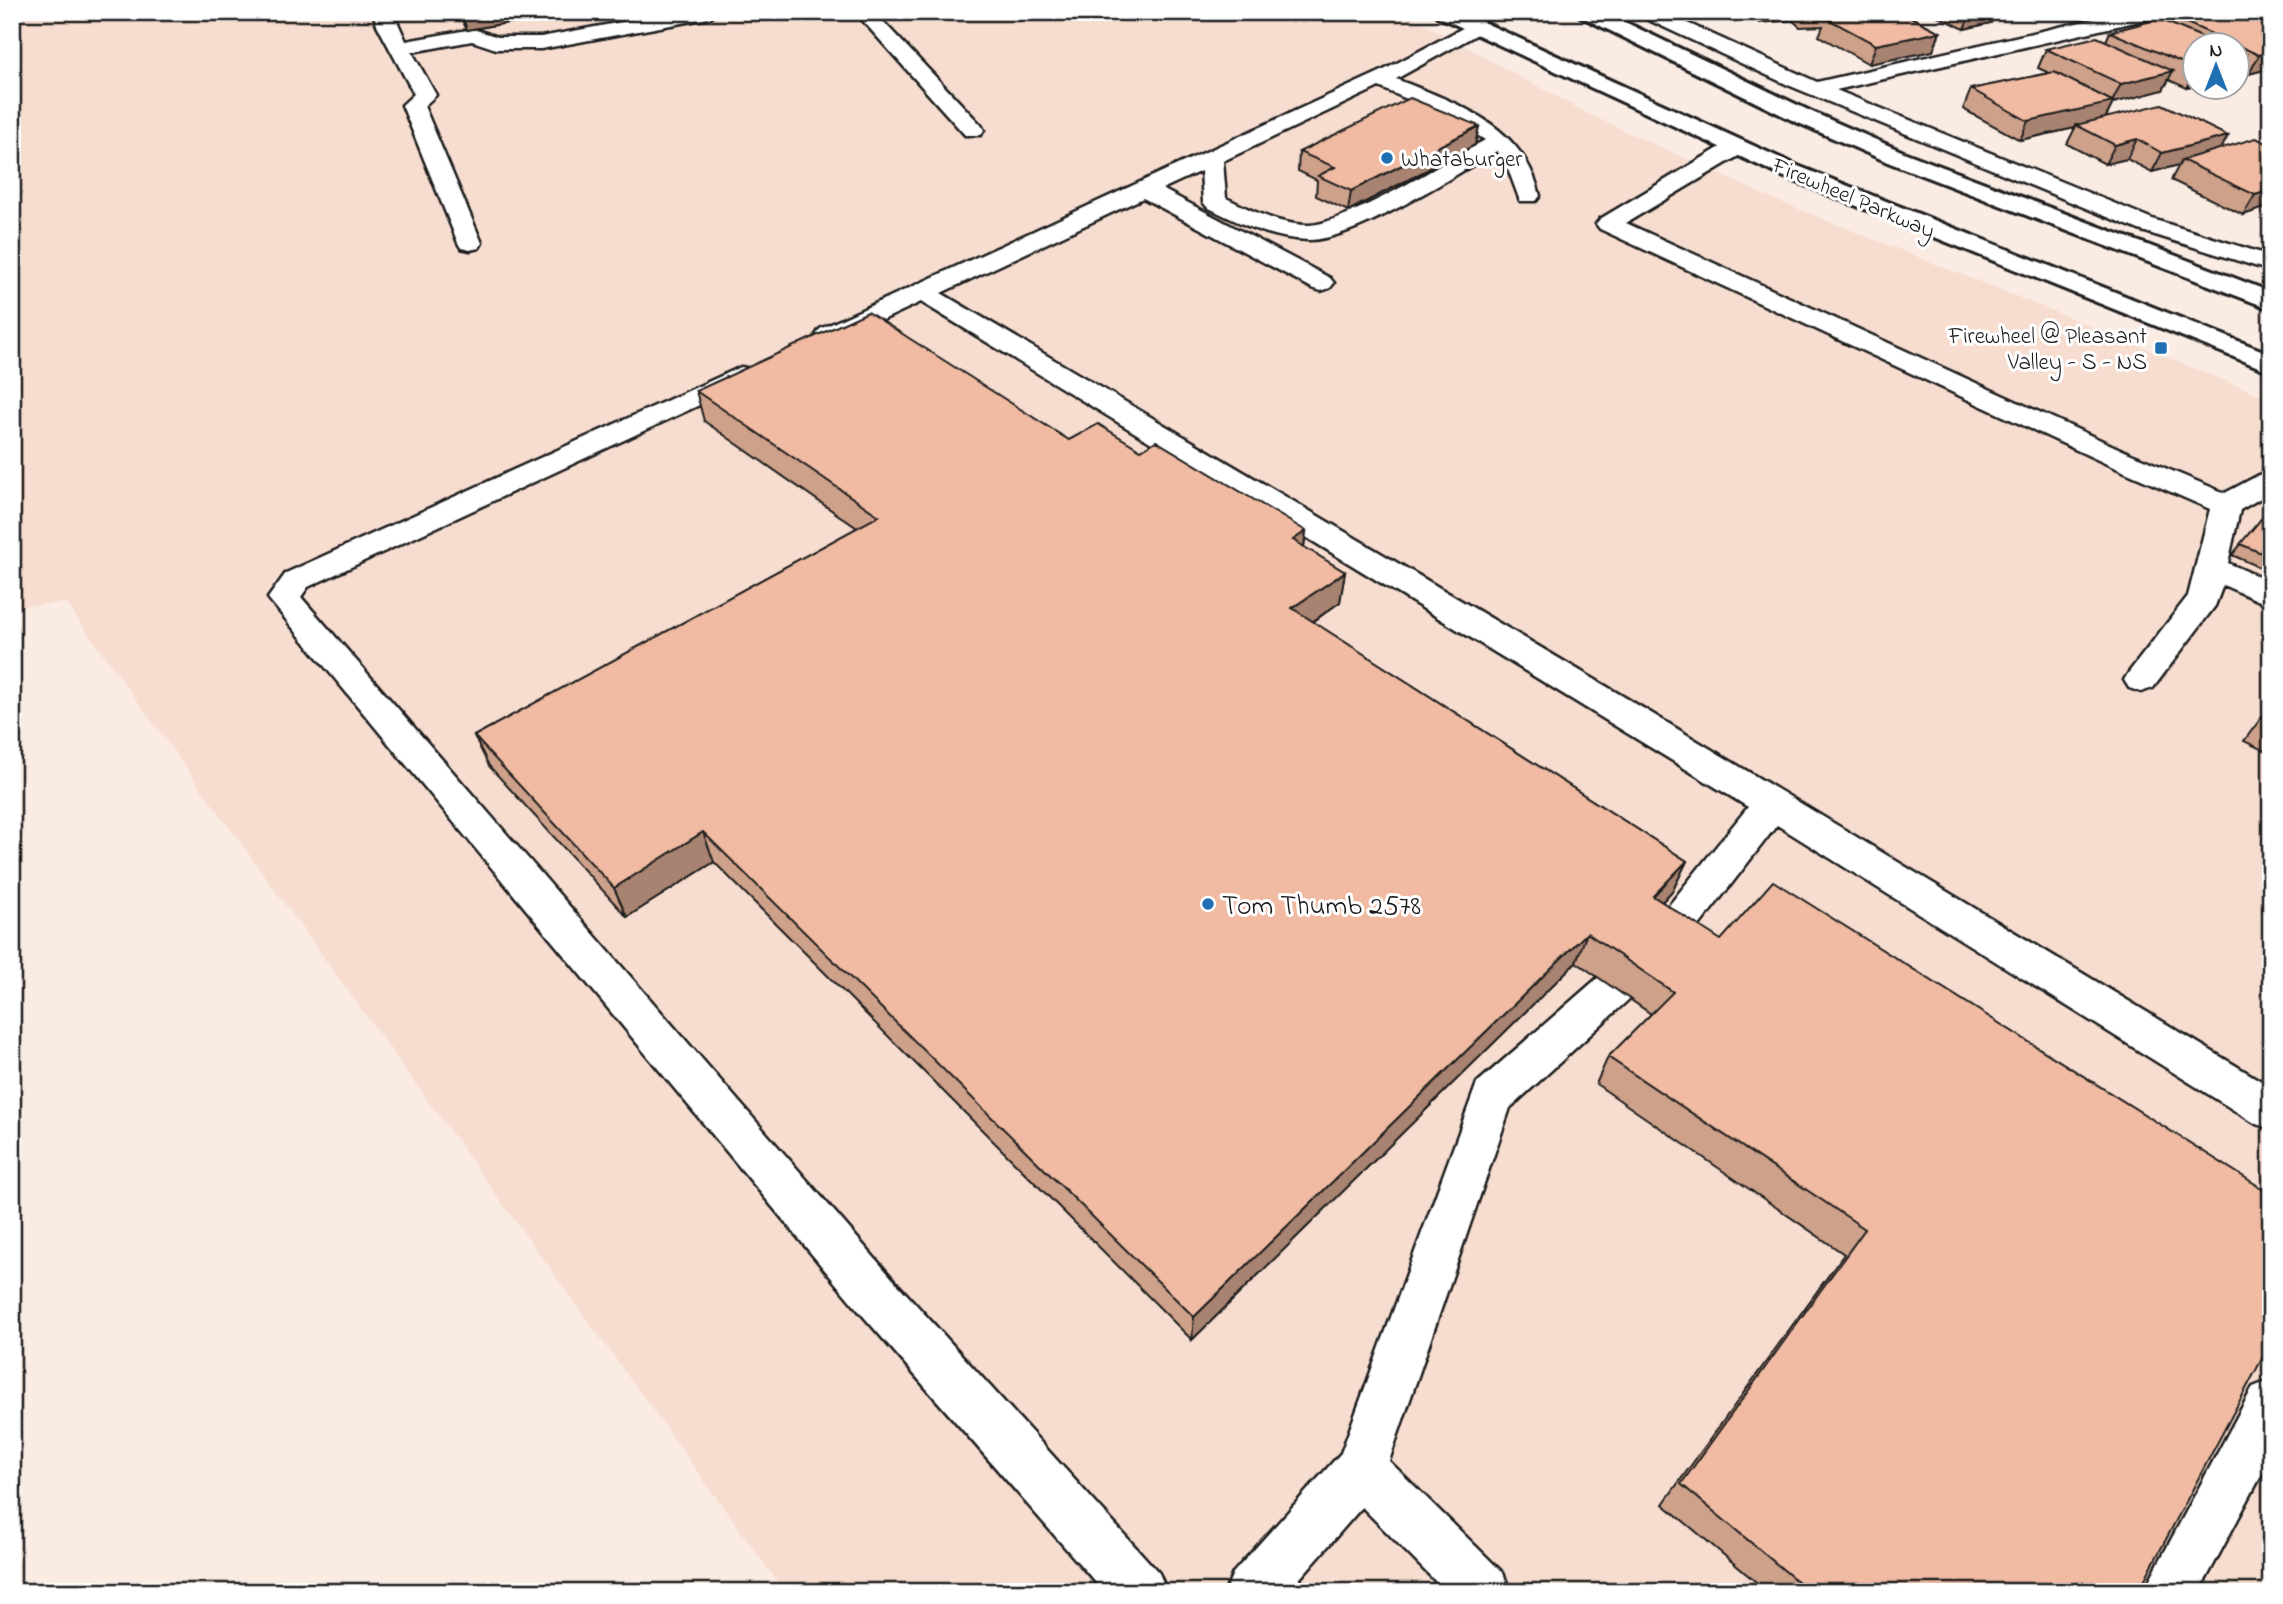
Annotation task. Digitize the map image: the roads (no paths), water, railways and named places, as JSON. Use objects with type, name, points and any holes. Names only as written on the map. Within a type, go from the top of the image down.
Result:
[{"type":"main road","name":"Firewheel Parkway","points":[[1444,12],[1748,142],[2020,265],[2271,364]]},
{"type":"main road","name":"Firewheel Parkway","points":[[1587,12],[1791,121],[1898,158],[2271,301]]},
{"type":"lane","points":[[383,12],[425,95],[413,105],[470,243]]},
{"type":"lane","points":[[400,48],[473,35],[496,43],[541,43],[709,12]]},
{"type":"lane","points":[[1647,12],[1815,89],[2147,225],[2271,264]]},
{"type":"lane","points":[[1815,89],[2152,12]]},
{"type":"lane","points":[[865,13],[973,130]]},
{"type":"lane","points":[[1140,1592],[875,1294],[284,598],[297,580],[1379,80],[1476,27]]},
{"type":"lane","points":[[1379,80],[1440,104],[1481,127],[1512,154],[1524,178],[1528,196]]},
{"type":"lane","points":[[1211,158],[1215,202],[1265,226],[1310,233],[1352,222],[1498,142]]},
{"type":"lane","points":[[1748,142],[1608,224],[2119,459],[2226,505]]},
{"type":"lane","points":[[1144,189],[1321,283]]},
{"type":"lane","points":[[922,292],[1772,804],[2271,1110]]},
{"type":"lane","points":[[2141,680],[2204,598],[2226,505],[2271,480]]},
{"type":"lane","points":[[2213,568],[2259,582]]},
{"type":"lane","points":[[1664,941],[1772,804]]},
{"type":"lane","points":[[1252,1592],[1361,1469],[1492,1097],[1614,988]]},
{"type":"lane","points":[[2170,1592],[2271,1405]]},
{"type":"lane","points":[[1361,1469],[1484,1592]]},
{"type":"place","name":"Whataburger","points":[[1387,158]]},
{"type":"place","name":"Firewheel @ Pleasant Valley - S - NS","points":[[2161,348]]},
{"type":"place","name":"Tom Thumb 2578","points":[[1208,904]]}]
